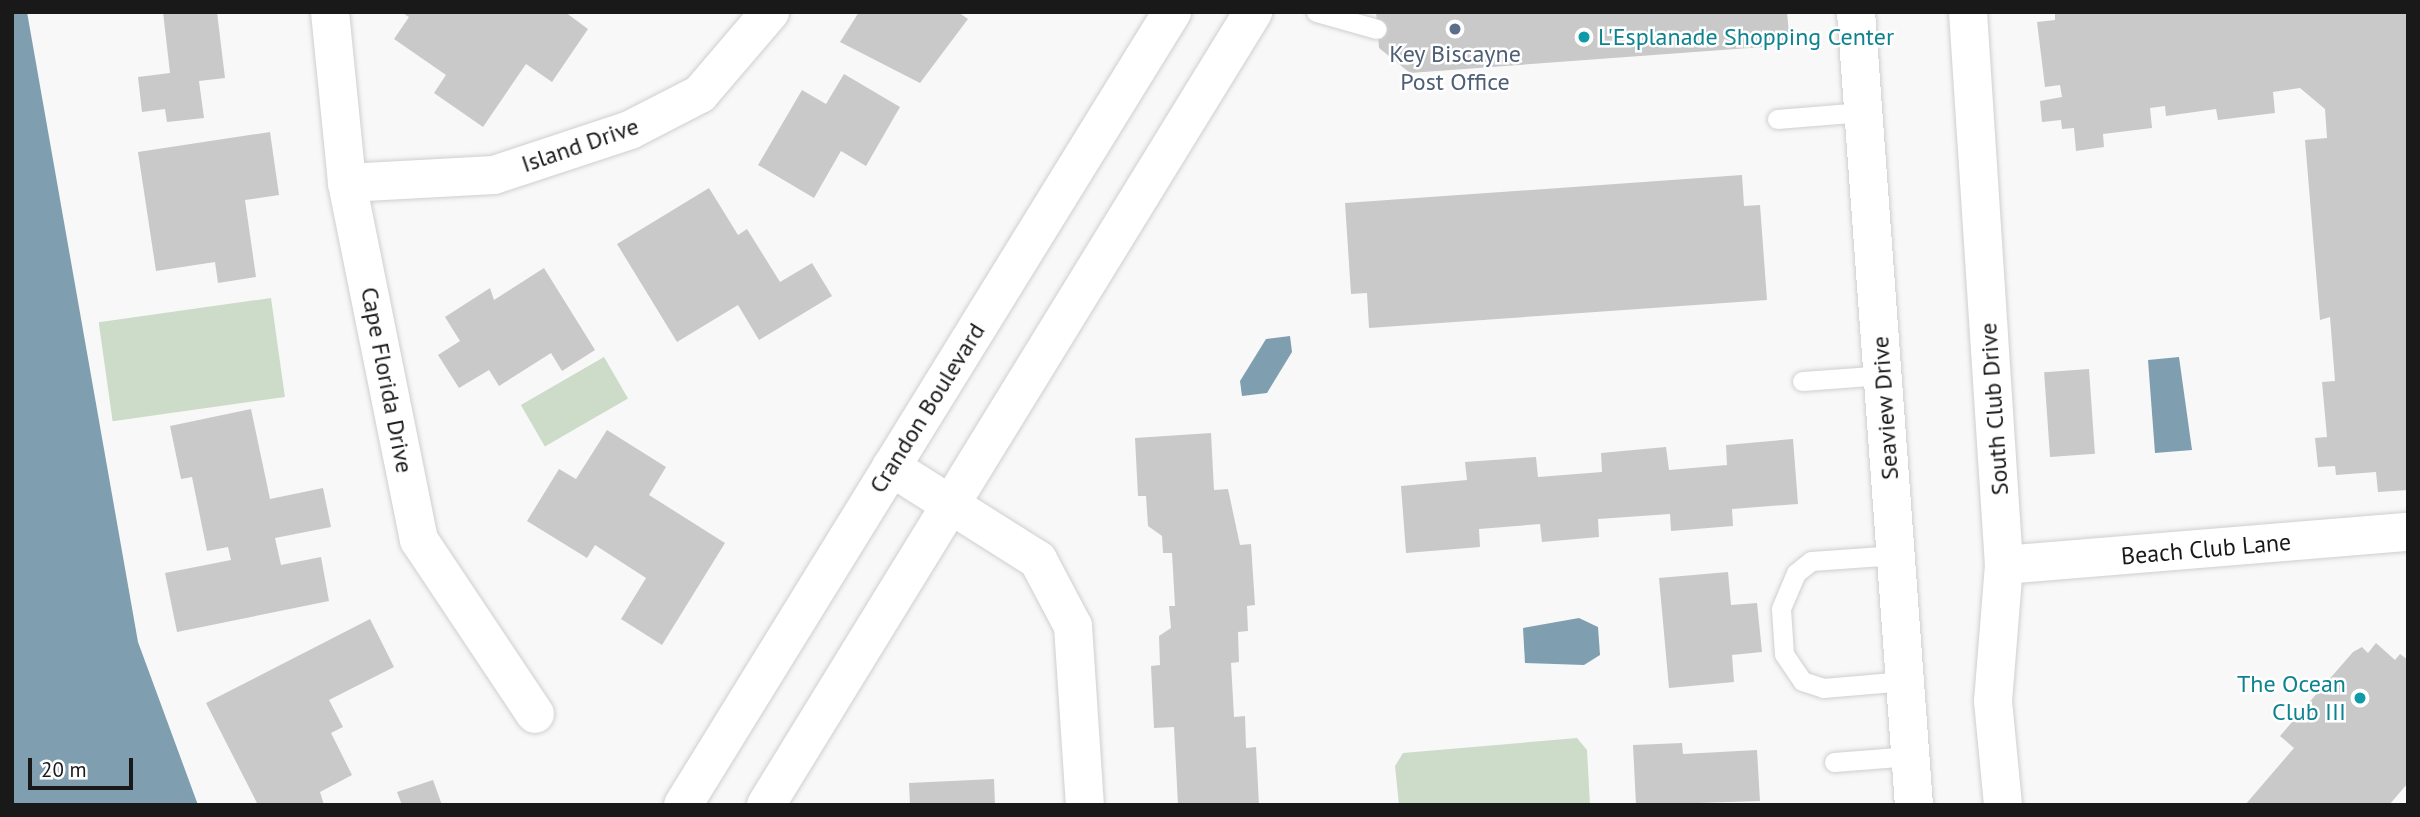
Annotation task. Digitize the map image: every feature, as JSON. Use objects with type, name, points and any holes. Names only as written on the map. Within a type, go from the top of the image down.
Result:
[{"type":"street","name":"Cape Florida Drive","points":[[330,12],[347,183],[419,540],[535,714]]},
{"type":"street","name":"Island Drive","points":[[347,183],[494,175],[630,130],[700,94],[770,12]]},
{"type":"street","name":"Crandon Boulevard","points":[[683,805],[1172,12]]},
{"type":"street","points":[[766,805],[1254,12]]},
{"type":"street","name":"Seaview Drive","points":[[1856,12],[1914,805]]},
{"type":"street","name":"South Club Drive","points":[[1968,12],[2004,565],[1993,701],[2003,805]]},
{"type":"street","points":[[891,467],[1038,561],[1073,626],[1085,805]]},
{"type":"street","name":"Beach Club Lane","points":[[2004,565],[2408,532]]},
{"type":"lane","points":[[1315,12],[1377,29]]},
{"type":"lane","points":[[1777,118],[1863,113]]},
{"type":"lane","points":[[1802,381],[1882,376]]},
{"type":"lane","points":[[1896,555],[1804,567],[1781,609],[1783,643],[1802,681],[1823,688],[1905,681]]},
{"type":"lane","points":[[1834,762],[1911,756]]},
{"type":"green space","points":[[271,298],[285,397],[113,421],[99,322]]},
{"type":"green space","points":[[604,357],[628,399],[545,447],[521,405]]},
{"type":"green space","points":[[1577,738],[1587,750],[1590,805],[1399,805],[1395,766],[1403,753]]},
{"type":"water","points":[[12,12],[27,12],[138,642],[198,805],[12,805]]},
{"type":"water","points":[[1290,336],[1292,352],[1267,393],[1242,396],[1240,381],[1266,339]]},
{"type":"water","points":[[2179,357],[2192,450],[2155,453],[2148,360]]},
{"type":"water","points":[[1579,618],[1598,627],[1600,655],[1584,665],[1525,663],[1523,628]]},
{"type":"building","points":[[163,12],[217,12],[225,78],[199,81],[204,118],[167,122],[165,109],[142,112],[138,77],[170,73]]},
{"type":"building","points":[[401,12],[565,12],[588,29],[552,82],[526,64],[483,127],[434,93],[446,75],[394,39],[409,17]]},
{"type":"building","points":[[859,12],[958,12],[968,19],[920,83],[840,42]]},
{"type":"building","name":"L'Esplanade Shopping Center","points":[[1376,12],[1787,12],[1790,45],[1410,73],[1379,48]]},
{"type":"building","points":[[2055,12],[2408,12],[2408,490],[2378,492],[2376,472],[2336,475],[2335,466],[2318,467],[2315,438],[2327,437],[2322,382],[2335,381],[2330,317],[2320,320],[2305,140],[2327,138],[2325,109],[2300,88],[2273,92],[2275,113],[2218,120],[2216,109],[2166,116],[2165,106],[2150,108],[2152,128],[2103,134],[2104,147],[2076,151],[2074,128],[2062,129],[2061,120],[2042,122],[2040,101],[2062,97],[2060,85],[2045,87],[2037,22],[2055,20]]},
{"type":"building","points":[[844,74],[900,107],[866,166],[841,151],[814,198],[758,165],[802,90],[826,104]]},
{"type":"building","points":[[270,132],[279,195],[245,200],[256,277],[218,283],[215,262],[156,271],[138,152]]},
{"type":"building","points":[[1742,175],[1744,206],[1760,205],[1767,300],[1369,328],[1367,293],[1351,294],[1345,203]]},
{"type":"building","points":[[709,188],[738,235],[747,229],[780,282],[812,263],[832,296],[759,340],[738,305],[677,342],[617,244]]},
{"type":"building","points":[[544,268],[595,350],[562,371],[551,353],[499,386],[489,370],[459,388],[438,355],[460,341],[445,317],[490,288],[494,300]]},
{"type":"building","points":[[2089,369],[2095,454],[2050,457],[2044,372]]},
{"type":"building","points":[[251,409],[270,499],[323,488],[331,527],[275,538],[281,565],[321,557],[329,601],[177,632],[165,573],[231,560],[228,547],[207,551],[192,477],[181,479],[170,426]]},
{"type":"building","points":[[607,430],[666,467],[649,495],[725,543],[662,645],[621,619],[646,578],[595,545],[587,558],[527,521],[559,469],[576,479]]},
{"type":"building","points":[[1211,433],[1214,490],[1228,489],[1240,545],[1251,544],[1255,605],[1247,606],[1248,631],[1238,632],[1239,662],[1231,663],[1234,717],[1245,716],[1246,748],[1256,747],[1259,805],[1178,805],[1174,727],[1154,728],[1151,666],[1160,665],[1159,636],[1171,628],[1169,606],[1175,606],[1172,553],[1163,553],[1162,536],[1148,526],[1146,496],[1138,496],[1135,438]]},
{"type":"building","points":[[1793,439],[1798,504],[1732,509],[1733,526],[1671,531],[1670,514],[1598,519],[1599,537],[1542,542],[1540,524],[1479,529],[1480,547],[1406,553],[1401,486],[1467,480],[1465,462],[1536,457],[1538,477],[1602,472],[1601,453],[1666,447],[1669,470],[1727,465],[1726,445]]},
{"type":"building","points":[[1728,572],[1731,605],[1757,603],[1762,652],[1732,655],[1734,682],[1669,688],[1659,578]]},
{"type":"building","points":[[370,619],[394,667],[329,700],[343,727],[331,733],[352,775],[320,792],[324,805],[258,805],[206,703]]},
{"type":"building","name":"The Ocean Club III","points":[[2376,643],[2395,660],[2400,654],[2408,660],[2408,783],[2389,805],[2245,805],[2294,748],[2280,736],[2353,652],[2362,647],[2368,653]]},
{"type":"building","points":[[1682,743],[1683,754],[1757,750],[1760,801],[1636,805],[1633,745]]},
{"type":"building","points":[[994,779],[995,805],[910,805],[909,783]]},
{"type":"building","points":[[433,780],[442,805],[402,805],[397,792]]},
{"type":"place","name":"Key Biscayne Post Office","points":[[1455,29]]},
{"type":"place","name":"L'Esplanade Shopping Center","points":[[1584,37]]},
{"type":"place","name":"The Ocean Club III","points":[[2360,698]]}]
